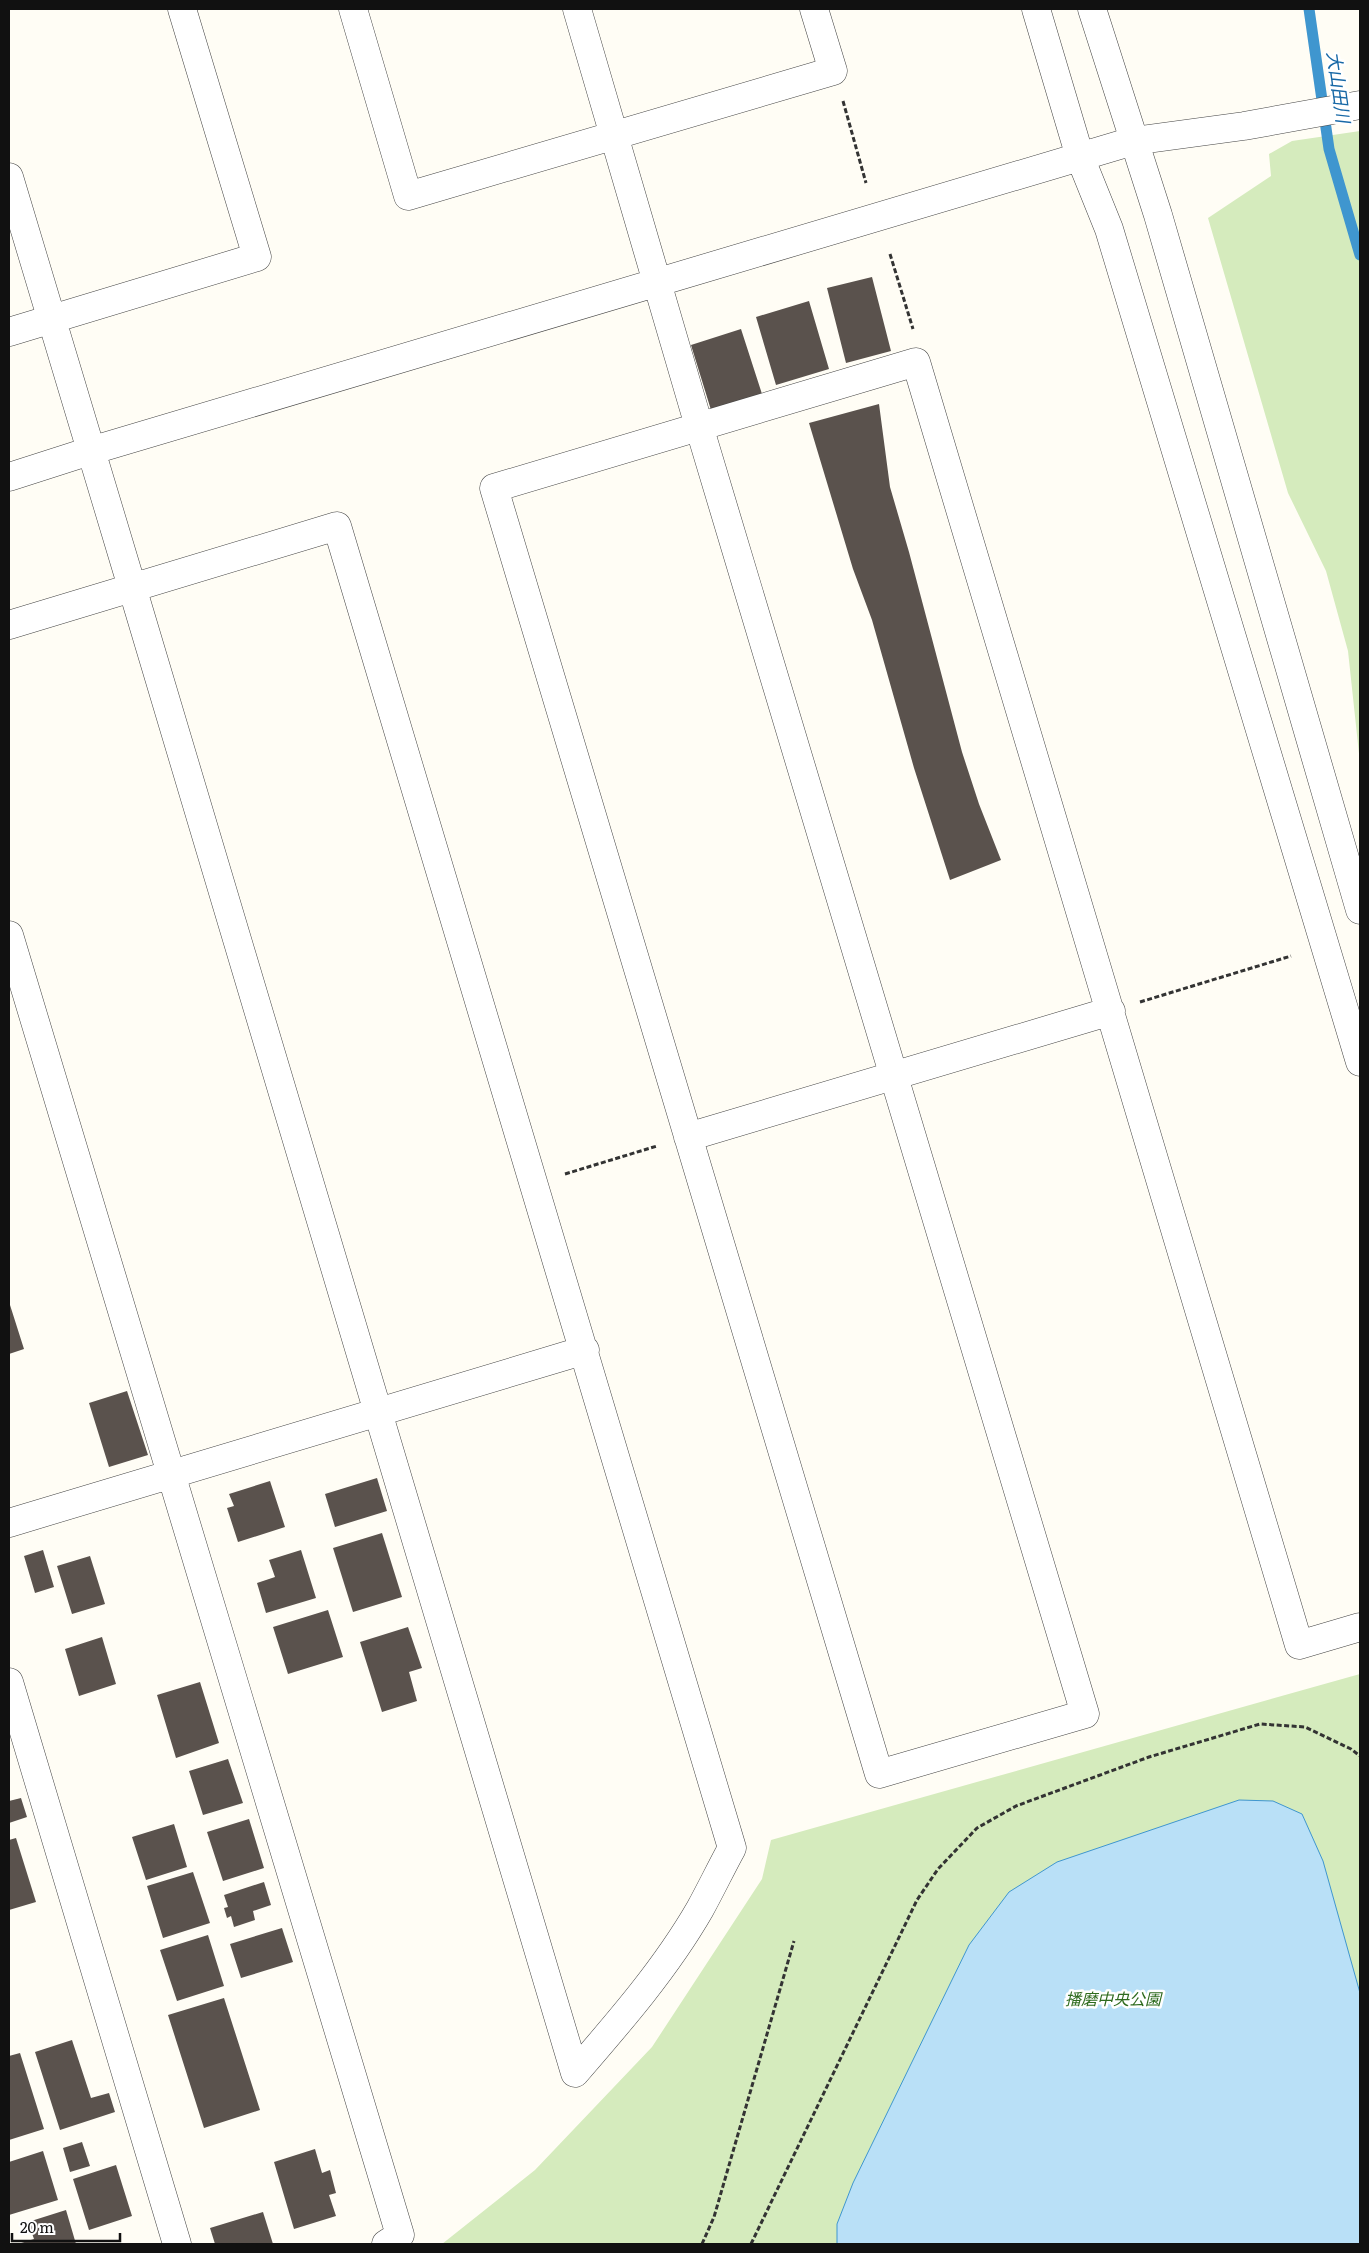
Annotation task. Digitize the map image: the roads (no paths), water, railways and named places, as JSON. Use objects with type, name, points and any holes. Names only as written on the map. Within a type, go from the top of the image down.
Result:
[{"type":"street","points":[[9,332],[257,258],[182,9]]},
{"type":"street","points":[[353,9],[408,196],[833,71],[814,9]]},
{"type":"street","points":[[577,9],[699,426],[1085,1714],[878,1774],[494,488],[699,426],[916,362],[1299,1645],[1360,1627]]},
{"type":"street","points":[[1036,9],[1080,157],[1109,229],[1360,1062]]},
{"type":"street","points":[[1092,9],[1158,215],[1360,910]]},
{"type":"street","points":[[9,478],[90,451],[1133,141],[1244,126],[1360,105]]},
{"type":"street","points":[[9,177],[90,451],[132,587],[379,1413],[575,2073],[620,2021],[666,1960],[699,1910],[732,1848],[585,1350],[337,526],[132,587],[9,625]]},
{"type":"street","points":[[9,935],[400,2235],[386,2244]]},
{"type":"street","points":[[688,1137],[1111,1011]]},
{"type":"street","points":[[9,1523],[585,1350]]},
{"type":"street","points":[[9,1682],[177,2244]]},
{"type":"water","points":[[1239,1800],[1273,1801],[1302,1814],[1323,1861],[1360,1993],[1360,2244],[837,2244],[837,2224],[853,2183],[969,1945],[1009,1892],[1057,1862]]},
{"type":"waterway","name":"大山田川","points":[[1309,9],[1329,149],[1360,255]]},
{"type":"park label","name":"播磨中央公園","points":[[1113,1999]]}]
